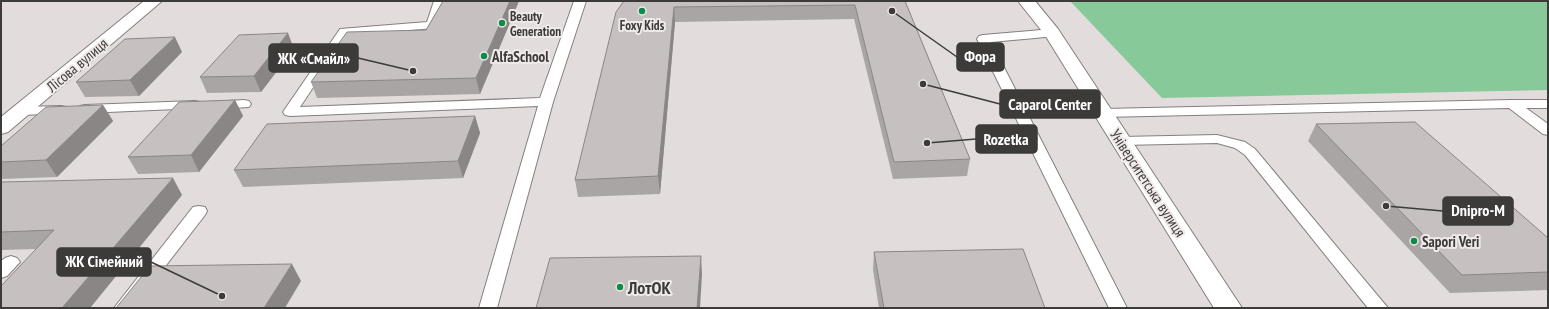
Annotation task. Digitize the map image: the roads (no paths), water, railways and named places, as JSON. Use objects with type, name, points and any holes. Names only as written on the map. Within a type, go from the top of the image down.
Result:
[{"type":"main road","name":"Лісова вулиця","points":[[1,128],[154,1]]},
{"type":"main road","name":"Університетська вулиця","points":[[1026,1],[1052,33],[1228,308]]},
{"type":"lane","points":[[440,1],[432,25],[344,32],[290,112],[546,102]]},
{"type":"lane","points":[[488,308],[546,102],[580,1]]},
{"type":"lane","points":[[1052,33],[984,39],[1118,308]]},
{"type":"lane","points":[[22,111],[244,104]]},
{"type":"lane","points":[[1512,104],[1548,131]]},
{"type":"lane","points":[[1103,113],[1548,104]]},
{"type":"lane","points":[[1121,141],[1217,139],[1240,145],[1255,158],[1378,308]]},
{"type":"lane","points":[[123,308],[199,211]]},
{"type":"place","name":"Foxy Kids","points":[[642,11]]},
{"type":"place","name":"Фора","points":[[892,11]]},
{"type":"place","name":"Beauty Generation","points":[[502,23]]},
{"type":"place","name":"AlfaSchool","points":[[484,56]]},
{"type":"place","name":"ЖК «Смайл»","points":[[413,71]]},
{"type":"place","name":"Caparol Center","points":[[923,84]]},
{"type":"place","name":"Rozetka","points":[[927,143]]},
{"type":"place","name":"Dnipro-M","points":[[1386,206]]},
{"type":"place","name":"Sapori Veri","points":[[1414,241]]},
{"type":"place","name":"ЛотОК","points":[[620,287]]},
{"type":"place","name":"ЖК Сімейний","points":[[222,296]]}]
